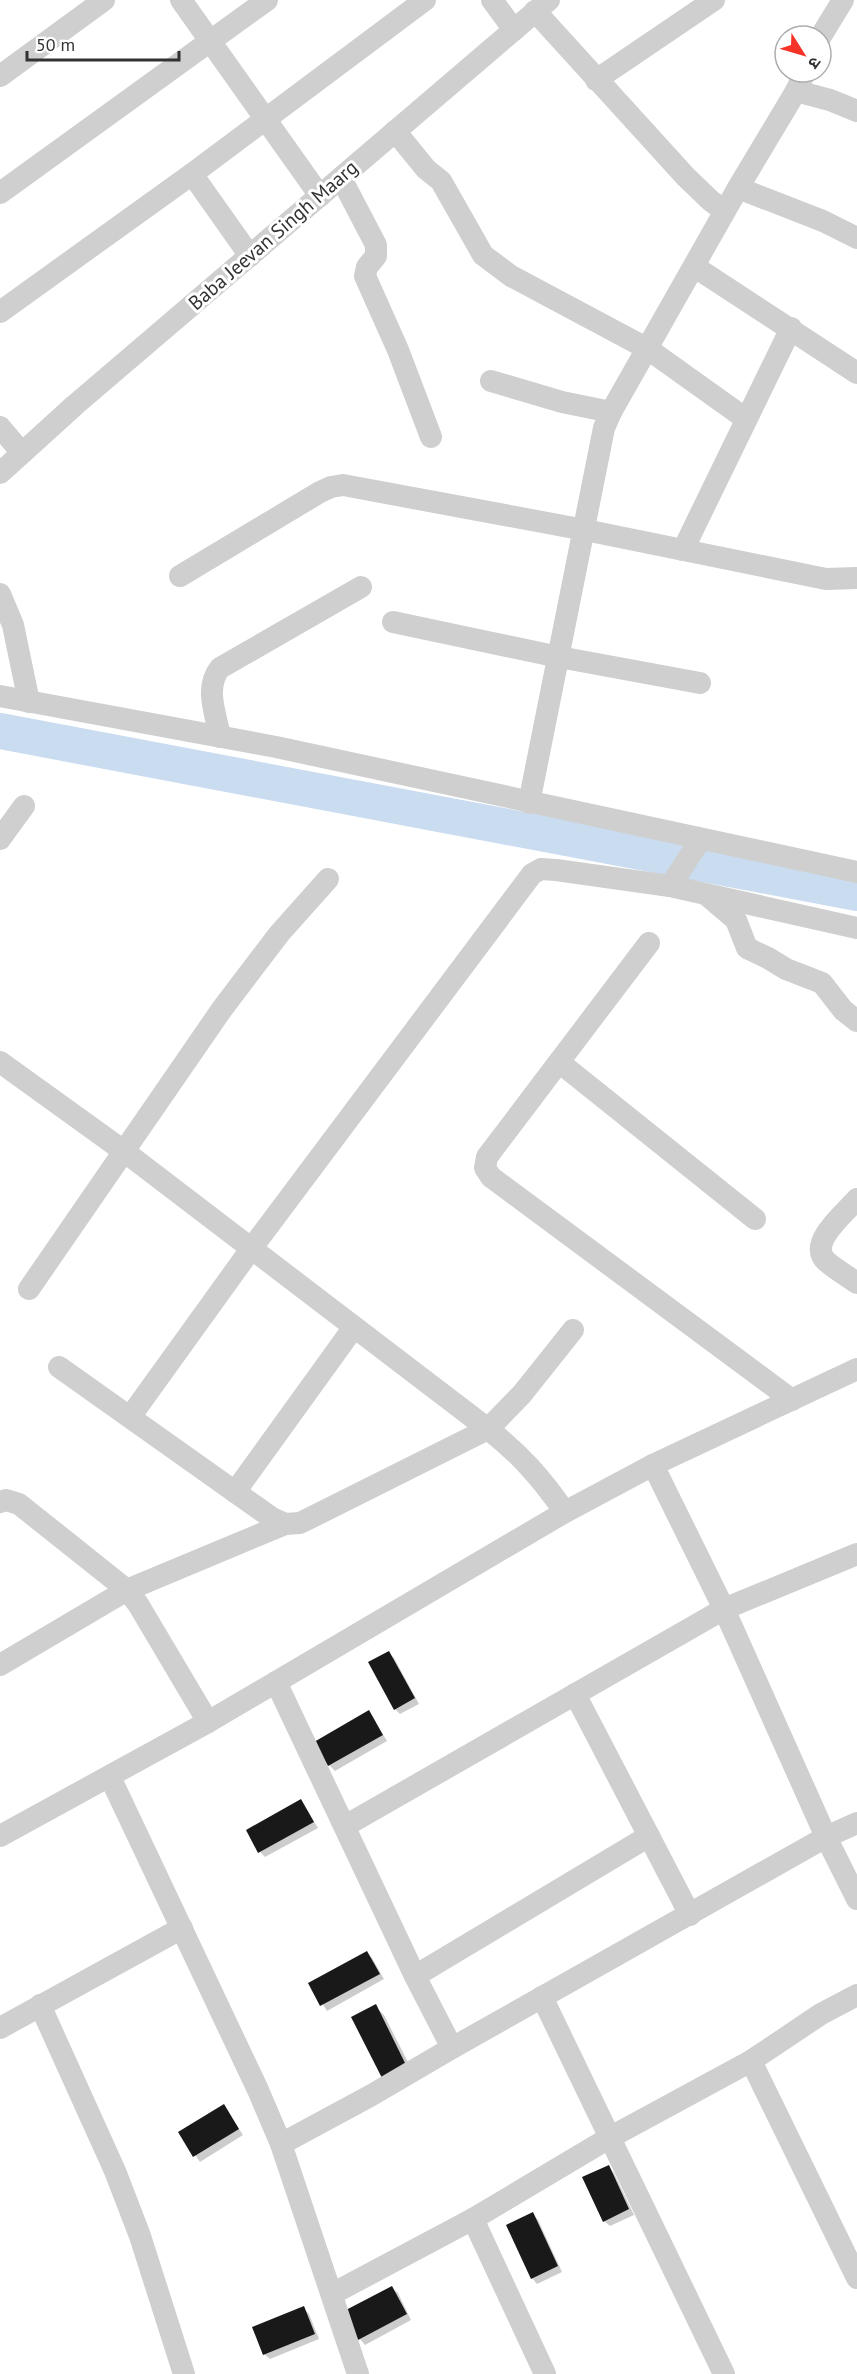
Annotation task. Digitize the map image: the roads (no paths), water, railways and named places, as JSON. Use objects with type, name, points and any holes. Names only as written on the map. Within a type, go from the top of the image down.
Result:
[{"type":"street","points":[[0,76],[104,0]]},
{"type":"street","points":[[182,0],[320,196]]},
{"type":"street","points":[[0,194],[267,0]]},
{"type":"street","points":[[0,312],[192,174],[425,0]]},
{"type":"street","points":[[492,0],[514,30]]},
{"type":"street","points":[[596,80],[714,0]]},
{"type":"street","points":[[828,24],[843,0]]},
{"type":"street","points":[[542,6],[596,80],[699,191],[725,212]]},
{"type":"street","name":"Baba Jeevan Singh Maarg","points":[[0,473],[75,405],[542,6]]},
{"type":"street","points":[[529,803],[585,530],[600,443],[611,412],[799,84]]},
{"type":"street","points":[[803,84],[830,100],[857,111]]},
{"type":"street","points":[[395,131],[426,169],[441,181],[477,247],[492,262],[511,276],[648,349],[746,419]]},
{"type":"street","points":[[192,174],[250,255]]},
{"type":"street","points":[[341,178],[376,245],[376,256],[367,267],[365,276],[398,350],[430,437]]},
{"type":"street","points":[[738,188],[823,221],[857,238]]},
{"type":"street","points":[[695,267],[857,373]]},
{"type":"street","points":[[683,550],[791,328]]},
{"type":"street","points":[[491,381],[562,402],[611,412]]},
{"type":"street","points":[[0,427],[22,453]]},
{"type":"street","points":[[180,576],[320,492],[332,487],[343,486],[585,530],[826,579],[857,578]]},
{"type":"street","points":[[220,737],[211,689],[212,682],[220,668],[361,587]]},
{"type":"street","points":[[0,594],[13,625],[29,702]]},
{"type":"street","points":[[393,622],[559,657],[700,682]]},
{"type":"street","points":[[0,696],[220,737],[529,803],[697,845],[857,872]]},
{"type":"street","points":[[0,839],[24,806]]},
{"type":"street","points":[[673,882],[697,845]]},
{"type":"street","points":[[130,1417],[250,1249],[532,873],[541,869],[673,882],[706,894],[857,928]]},
{"type":"street","points":[[29,1289],[222,1009],[279,934],[328,879]]},
{"type":"street","points":[[706,894],[736,920],[747,948],[786,969],[822,983],[843,1010],[857,1020]]},
{"type":"street","points":[[649,943],[487,1157],[485,1168],[490,1177],[792,1400]]},
{"type":"street","points":[[0,1062],[125,1152],[513,1448],[537,1474],[565,1512]]},
{"type":"street","points":[[559,1062],[755,1219]]},
{"type":"street","points":[[857,1199],[827,1231],[820,1243],[819,1252],[825,1260],[857,1284]]},
{"type":"street","points":[[235,1492],[354,1327]]},
{"type":"street","points":[[0,1665],[127,1590],[285,1524],[300,1523],[488,1429],[522,1394],[573,1330]]},
{"type":"street","points":[[59,1367],[272,1518],[285,1524]]},
{"type":"street","points":[[0,1836],[208,1722],[565,1512],[653,1465],[857,1369]]},
{"type":"street","points":[[653,1465],[724,1609],[826,1838],[857,1899]]},
{"type":"street","points":[[0,1502],[6,1500],[19,1504],[127,1590],[138,1604],[208,1722]]},
{"type":"street","points":[[345,1826],[724,1609],[857,1554]]},
{"type":"street","points":[[276,1682],[452,2048]]},
{"type":"street","points":[[575,1694],[690,1915]]},
{"type":"street","points":[[110,1777],[258,2090],[281,2144],[358,2374]]},
{"type":"street","points":[[281,2144],[826,1838],[857,1823]]},
{"type":"street","points":[[416,1976],[649,1836]]},
{"type":"street","points":[[0,2028],[182,1928]]},
{"type":"street","points":[[332,2294],[473,2219],[609,2138],[751,2061],[821,2014],[857,1995]]},
{"type":"street","points":[[542,1997],[724,2374]]},
{"type":"street","points":[[40,2005],[124,2193],[184,2374]]},
{"type":"street","points":[[751,2061],[857,2278]]},
{"type":"street","points":[[473,2219],[545,2374]]},
{"type":"waterway","points":[[0,731],[857,893]]}]
